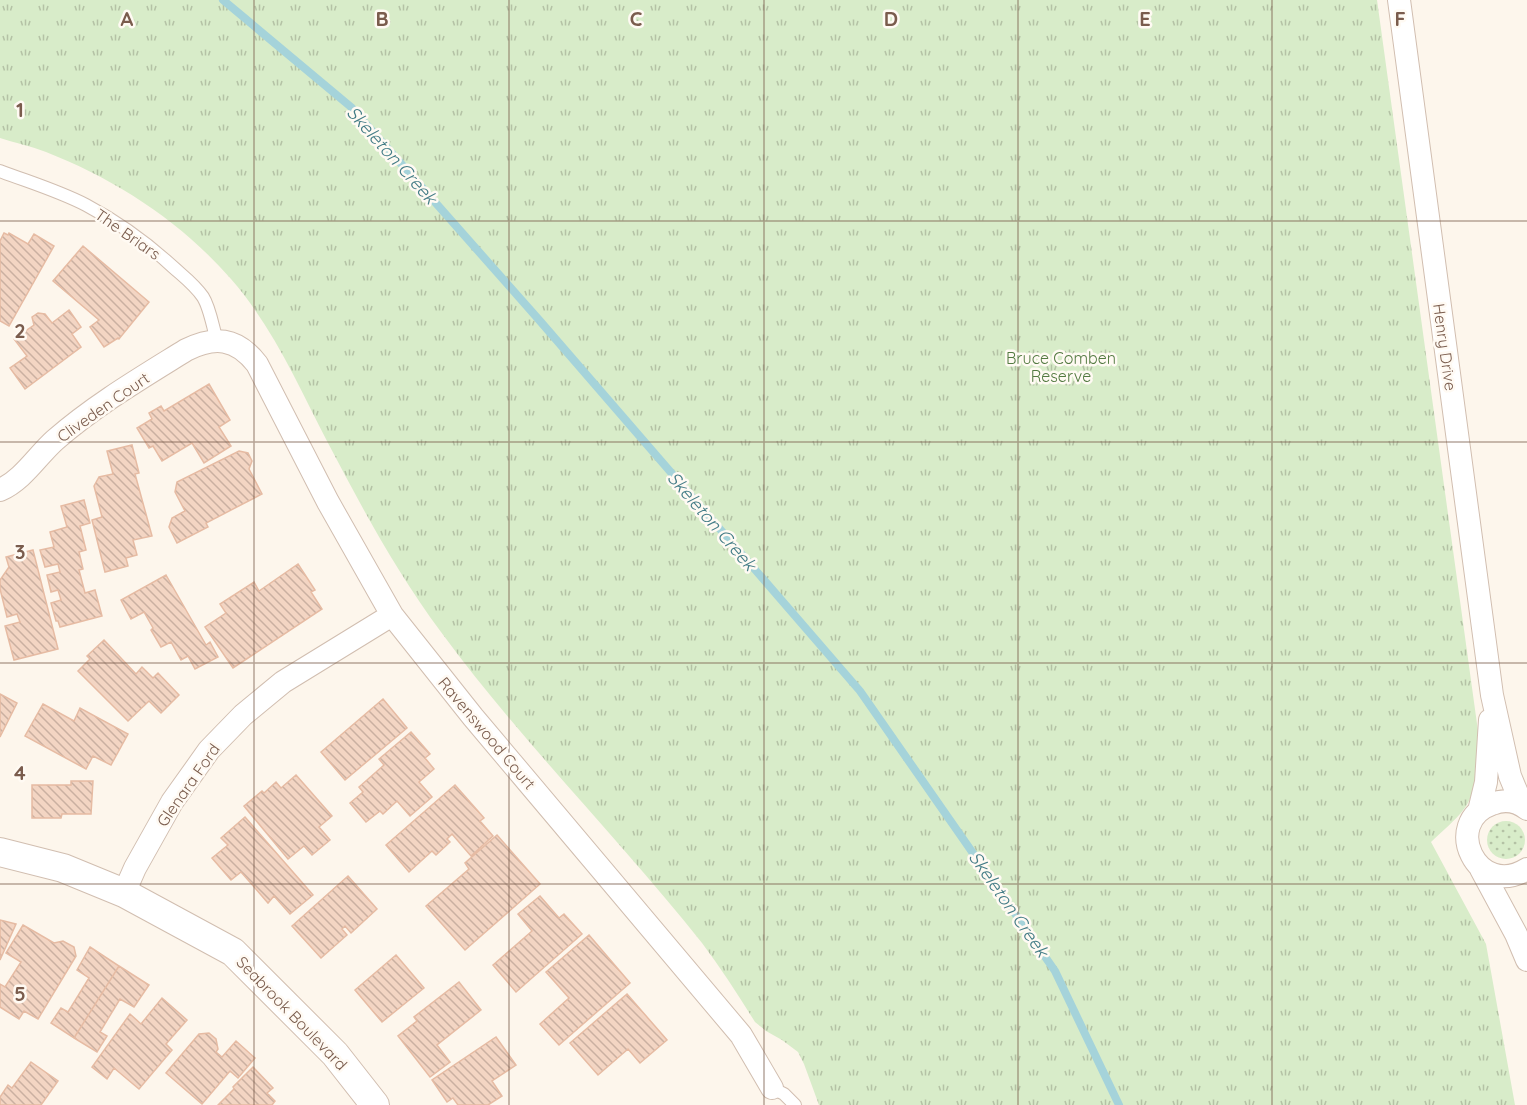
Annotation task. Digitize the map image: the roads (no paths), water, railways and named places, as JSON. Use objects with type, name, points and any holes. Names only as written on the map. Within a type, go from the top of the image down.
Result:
[{"type":"street","name":"Henry Drive","points":[[1399,0],[1492,695],[1510,776],[1525,807]]},
{"type":"street","name":"Cliveden Court","points":[[0,490],[16,481],[54,441],[102,403],[186,350],[198,344],[217,341]]},
{"type":"street","name":"Ravenswood Court","points":[[217,341],[243,349],[257,364],[328,502],[392,615],[473,717],[741,1035],[772,1089]]},
{"type":"street","name":"Glenara Ford","points":[[124,893],[135,868],[172,802],[209,750],[243,715],[283,682],[392,615]]},
{"type":"street","name":"Henry Drive","points":[[1481,869],[1472,859],[1467,846],[1467,832],[1472,819],[1479,811],[1486,782],[1492,695]]},
{"type":"street","points":[[1479,811],[1499,801],[1510,801],[1525,807]]},
{"type":"street","name":"Seabrook Boulevard","points":[[0,852],[63,868],[124,893],[232,952],[335,1054],[375,1105]]},
{"type":"street","points":[[1481,869],[1494,875],[1507,876],[1527,869]]},
{"type":"street","points":[[1481,869],[1516,934],[1527,960]]},
{"type":"lane","name":"The Briars","points":[[0,171],[85,204],[139,239],[198,290],[204,298],[217,341]]},
{"type":"lane","name":"Ravenswood Court","points":[[772,1089],[784,1094],[795,1105]]},
{"type":"waterway","name":"Skeleton Creek","points":[[223,0],[351,107],[540,321],[860,691],[1055,971],[1119,1105]]},
{"type":"park label","name":"Bruce Comben Reserve","points":[[1061,367]]}]
